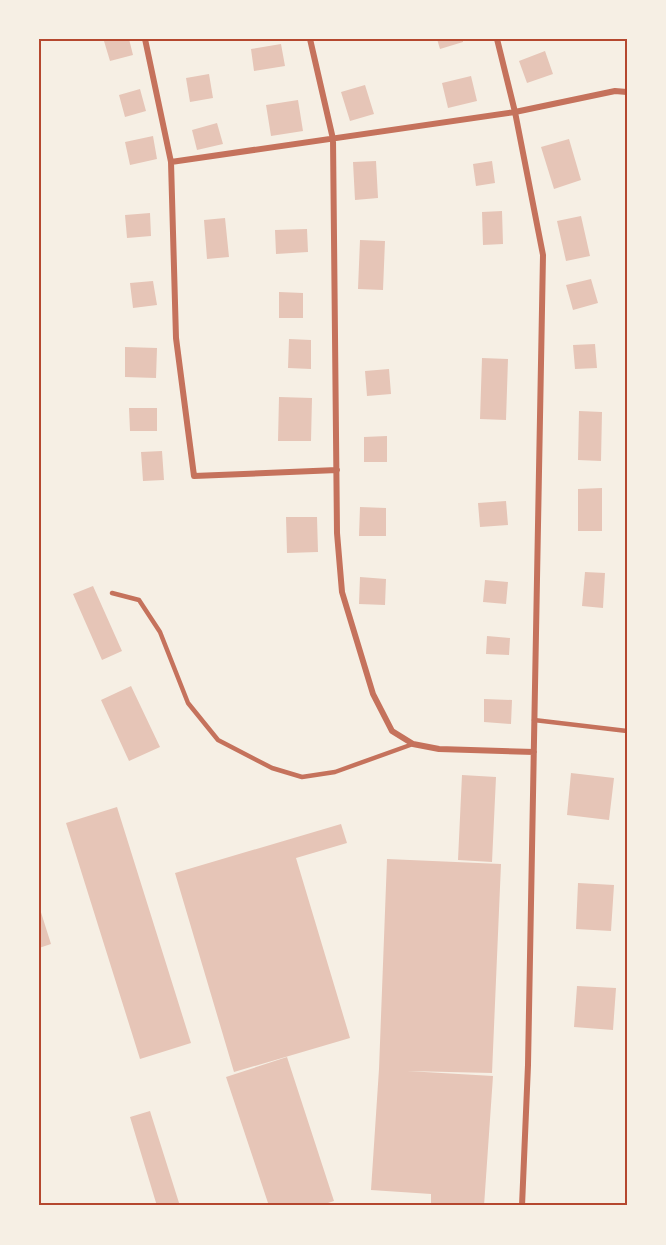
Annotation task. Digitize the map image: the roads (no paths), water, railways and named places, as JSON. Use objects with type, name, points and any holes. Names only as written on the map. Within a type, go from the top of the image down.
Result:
[{"type":"street","points":[[145,39],[171,162],[176,338],[194,476],[337,470]]},
{"type":"street","points":[[310,39],[333,140],[337,533],[342,592],[373,694],[392,731],[413,744],[439,749],[534,752]]},
{"type":"street","points":[[497,39],[515,112],[543,255],[528,1065],[522,1206]]},
{"type":"street","points":[[171,162],[333,140],[515,112],[615,91],[627,92]]},
{"type":"lane","points":[[112,593],[139,600],[160,632],[188,703],[218,740],[272,768],[302,777],[335,772],[413,744]]},
{"type":"lane","points":[[534,720],[627,731]]}]
